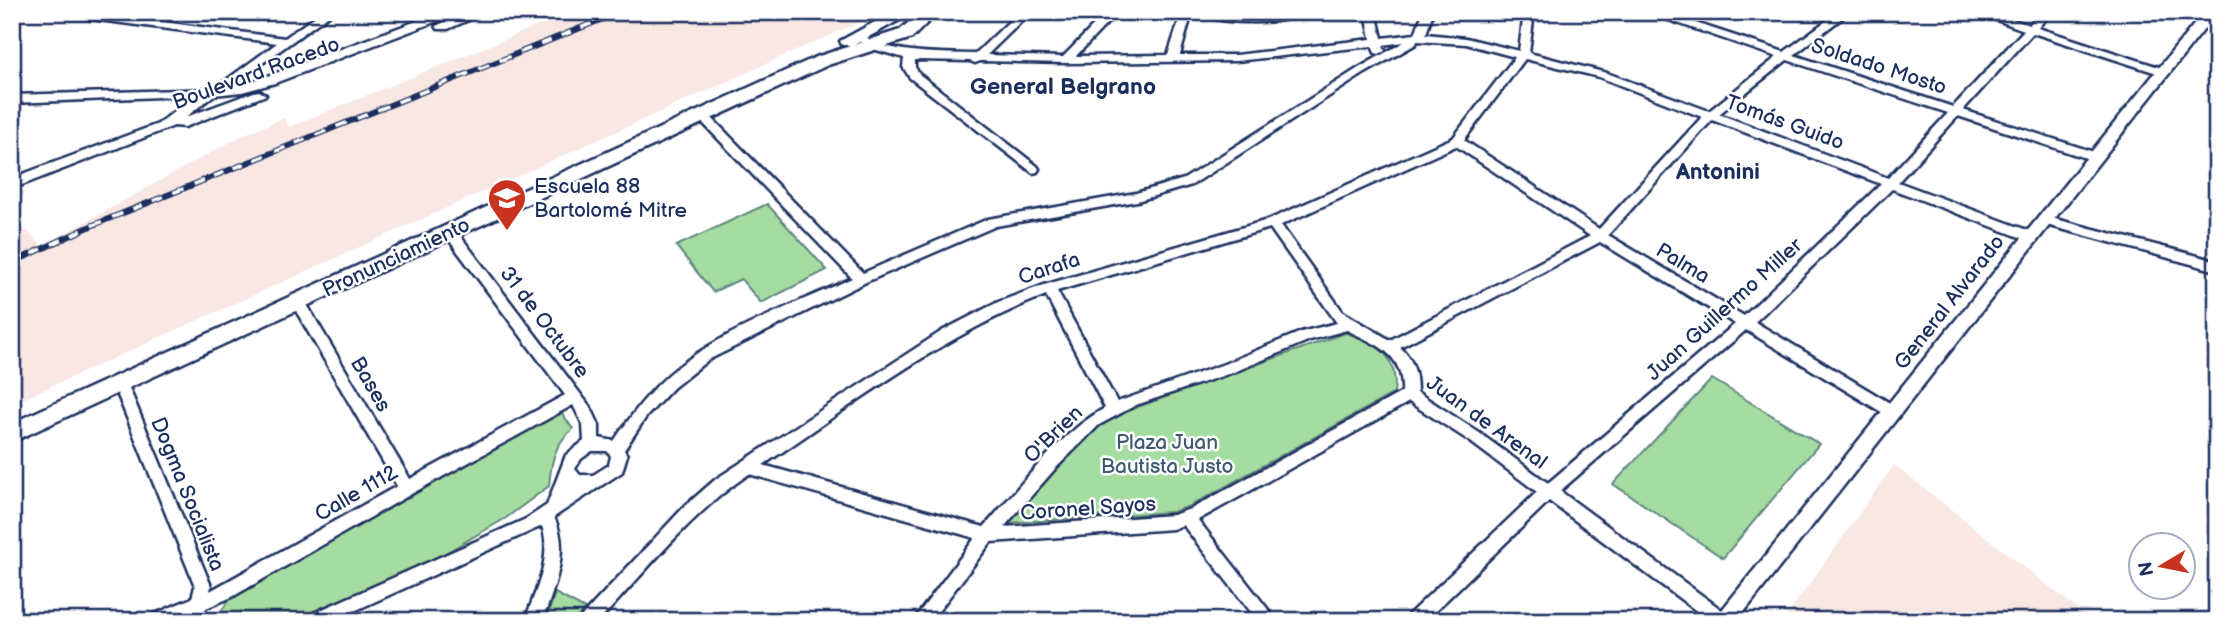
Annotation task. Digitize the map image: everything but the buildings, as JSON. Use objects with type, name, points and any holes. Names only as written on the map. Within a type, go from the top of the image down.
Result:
[{"type":"main road","name":"Pronunciamiento","points":[[12,433],[822,61],[919,13]]},
{"type":"main road","name":"Pronunciamiento","points":[[12,419],[864,40]]},
{"type":"street","points":[[58,12],[101,14],[285,41]]},
{"type":"street","points":[[12,99],[222,93],[285,41],[328,12]]},
{"type":"street","name":"Boulevard Racedo","points":[[163,127],[196,102],[270,80],[454,12]]},
{"type":"street","name":"Boulevard Racedo","points":[[222,93],[278,89],[480,12]]},
{"type":"street","points":[[975,60],[1026,12]]},
{"type":"street","points":[[1066,60],[1113,12]]},
{"type":"street","points":[[1173,60],[1186,12]]},
{"type":"street","points":[[1200,12],[1259,20],[1287,18],[1303,12]]},
{"type":"street","points":[[1371,12],[1379,42],[1376,62]]},
{"type":"street","points":[[313,621],[549,515],[592,483],[604,479],[617,468],[617,449],[656,396],[703,356],[861,279],[993,222],[1129,198],[1188,182],[1376,62],[1420,37],[1428,12]]},
{"type":"street","points":[[1524,53],[1529,12]]},
{"type":"street","points":[[1273,223],[1347,325],[1390,346],[1600,236],[1711,116],[1784,56],[1845,12]]},
{"type":"street","points":[[1979,12],[2164,72]]},
{"type":"street","name":"Juan Guillermo Miller","points":[[1413,621],[1548,493],[1744,324],[1891,182],[2046,12]]},
{"type":"street","name":"General Alvarado","points":[[1724,621],[1893,412],[2030,236],[2164,72],[2208,27],[2211,12]]},
{"type":"street","name":"Soldado Mosto","points":[[1654,13],[1674,16],[1784,56],[2096,157]]},
{"type":"street","name":"Tomás Guido","points":[[864,40],[910,56],[975,60],[1173,60],[1247,57],[1420,37],[1466,41],[1524,53],[1603,75],[2030,236]]},
{"type":"street","name":"Carafa","points":[[588,621],[691,511],[747,467],[947,335],[1003,306],[1049,288],[1273,223],[1457,141],[1524,53]]},
{"type":"street","points":[[910,56],[909,67],[914,76],[1033,169]]},
{"type":"street","name":"Boulevard Racedo","points":[[12,184],[212,110],[222,93]]},
{"type":"street","points":[[196,102],[198,109],[212,110]]},
{"type":"street","points":[[703,116],[861,279]]},
{"type":"street","name":"Palma","points":[[1457,141],[1600,236],[1893,412]]},
{"type":"street","points":[[2045,220],[2217,266]]},
{"type":"street","name":"31 de Octubre","points":[[450,232],[575,397],[591,425],[592,444]]},
{"type":"street","points":[[1049,288],[1113,408]]},
{"type":"street","name":"Bases","points":[[298,302],[407,488]]},
{"type":"street","name":"O'Brien","points":[[921,621],[987,535],[1072,441],[1113,408],[1306,336],[1347,325]]},
{"type":"street","name":"Juan de Arenal","points":[[1390,346],[1403,359],[1408,370],[1409,395],[1473,436],[1724,621]]},
{"type":"street","name":"Dogma Socialista","points":[[120,383],[203,586],[199,605],[191,621]]},
{"type":"street","name":"Coronel Sayos","points":[[747,467],[987,535],[1187,519],[1409,395]]},
{"type":"street","name":"Calle 1112","points":[[156,621],[199,605],[575,397]]},
{"type":"street","points":[[534,621],[555,539],[549,515],[571,459],[592,444],[606,444],[617,449]]},
{"type":"street","points":[[568,472],[576,481],[592,483]]},
{"type":"street","points":[[1187,519],[1269,621]]},
{"type":"shaded area","points":[[572,12],[879,13],[12,404],[12,234],[27,231],[42,246],[243,135],[284,118],[289,127]]},
{"type":"shaded area","points":[[1894,465],[2093,621],[1783,621]]},
{"type":"green space","points":[[767,204],[827,270],[761,303],[741,279],[713,292],[676,246]]},
{"type":"green space","name":"Plaza Juan Bautista Justo","points":[[1345,333],[1368,341],[1384,353],[1393,370],[1394,393],[1190,506],[1172,512],[1009,523],[1045,477],[1072,450],[1118,414]]},
{"type":"green space","points":[[1712,379],[1819,444],[1723,558],[1613,484]]},
{"type":"green space","points":[[561,412],[573,429],[555,454],[549,486],[506,518],[435,559],[291,621],[213,621],[231,598],[250,585]]},
{"type":"green space","points":[[555,593],[585,609],[573,621],[546,621]]},
{"type":"railway","points":[[12,263],[91,226],[620,12]]},
{"type":"place","name":"Escuela 88 Bartolomé Mitre","points":[[507,232]]},
{"type":"district","name":"General Belgrano","points":[[1063,86]]},
{"type":"district","name":"Antonini","points":[[1718,171]]}]
